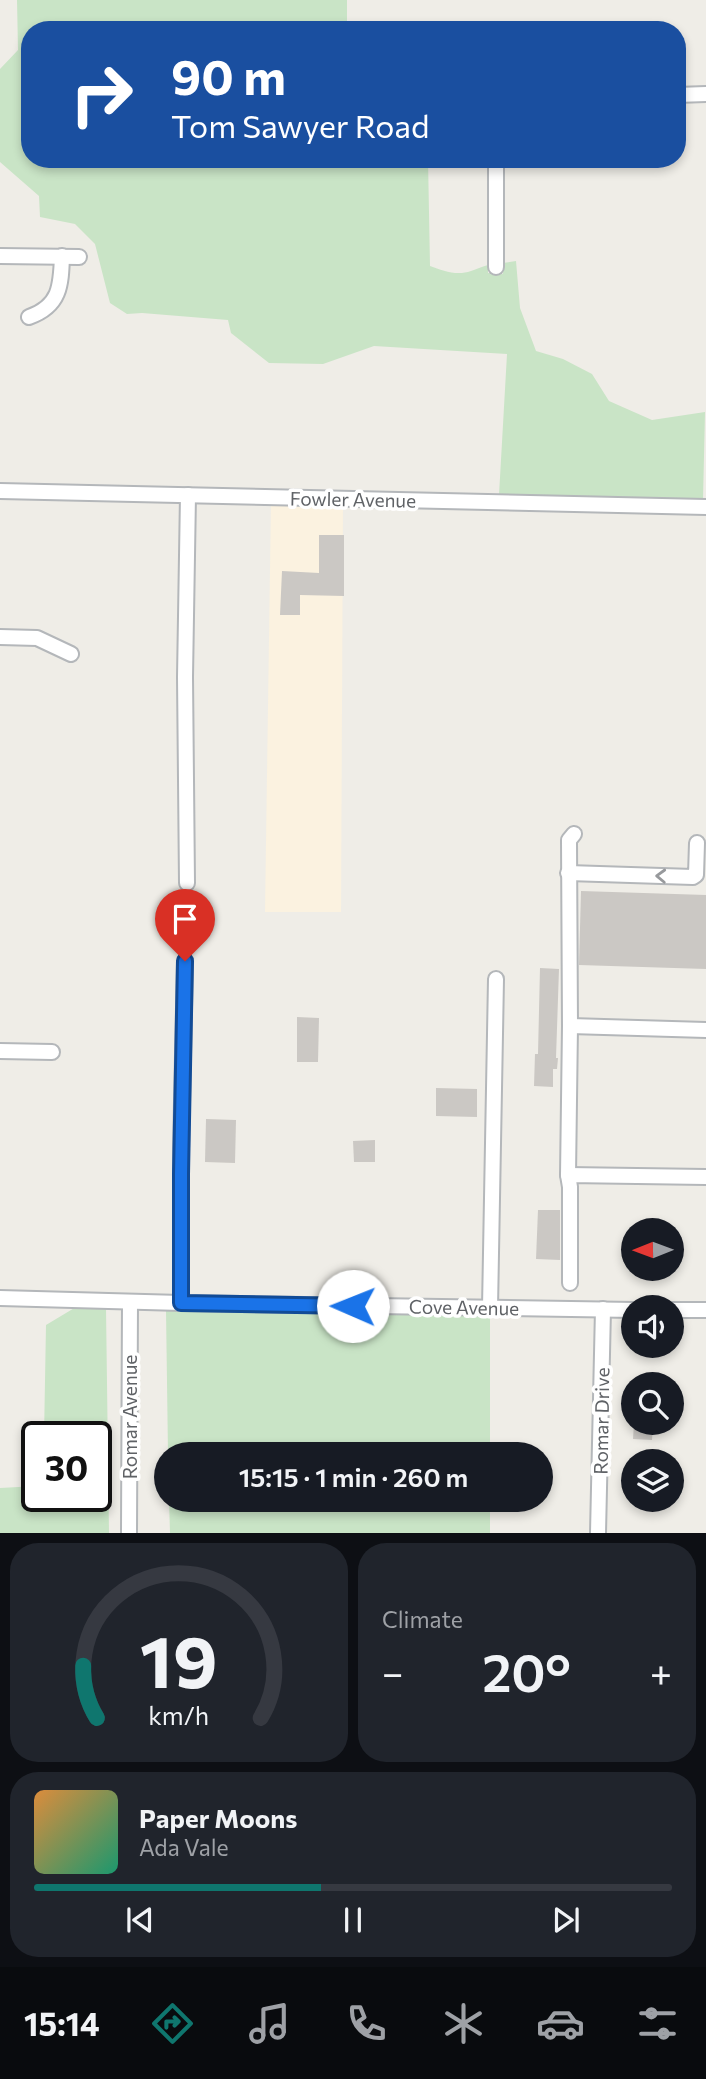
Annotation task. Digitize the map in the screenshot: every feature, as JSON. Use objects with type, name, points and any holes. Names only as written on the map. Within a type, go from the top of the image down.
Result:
[{"type":"street","points":[[686,95],[706,94]]},
{"type":"street","points":[[496,168],[496,267]]},
{"type":"street","points":[[0,256],[79,257]]},
{"type":"street","points":[[29,317],[43,312],[55,299],[61,277],[62,257]]},
{"type":"street","name":"Fowler Avenue","points":[[0,491],[706,507]]},
{"type":"street","points":[[187,883],[185,677],[188,495]]},
{"type":"street","points":[[0,637],[37,638],[71,653]]},
{"type":"street","points":[[570,1283],[568,873],[569,839],[574,834]]},
{"type":"street","points":[[568,873],[693,877],[696,875],[697,843]]},
{"type":"street","points":[[181,1303],[185,961]]},
{"type":"street","points":[[490,1308],[496,979]]},
{"type":"street","points":[[570,1026],[706,1030]]},
{"type":"street","points":[[0,1051],[52,1052]]},
{"type":"street","points":[[568,1175],[706,1177]]},
{"type":"street","name":"Cove Avenue","points":[[0,1298],[621,1310]]},
{"type":"street","name":"Romar Avenue","points":[[129,1533],[130,1302]]},
{"type":"street","name":"Romar Drive","points":[[598,1533],[603,1309]]},
{"type":"street","points":[[684,1310],[706,1310]]},
{"type":"shaded area","points":[[271,503],[343,505],[341,912],[265,912]]},
{"type":"green space","points":[[17,0],[347,0],[347,21],[21,21],[21,168],[428,168],[430,266],[461,273],[488,265],[488,273],[503,274],[503,263],[516,261],[520,308],[536,351],[563,359],[592,374],[609,401],[652,420],[705,412],[703,500],[499,495],[507,354],[374,346],[323,364],[269,363],[231,333],[228,320],[127,314],[110,303],[95,244],[75,224],[40,217],[39,196],[0,162],[0,69],[18,50]]},
{"type":"green space","points":[[76,1307],[106,1308],[108,1421],[44,1421],[46,1325]]},
{"type":"green space","points":[[166,1310],[490,1314],[490,1442],[168,1442]]},
{"type":"green space","points":[[21,1487],[21,1512],[109,1512],[109,1533],[0,1533],[0,1488]]},
{"type":"green space","points":[[169,1512],[490,1512],[490,1533],[170,1533]]},
{"type":"building","points":[[319,535],[344,535],[344,596],[300,595],[300,615],[280,615],[282,571],[319,573]]},
{"type":"building","points":[[581,891],[706,895],[706,969],[579,965]]},
{"type":"building","points":[[540,968],[559,969],[558,1058],[557,1069],[553,1069],[553,1087],[534,1086],[535,1054],[538,1054]]},
{"type":"building","points":[[297,1017],[319,1018],[318,1062],[297,1062]]},
{"type":"building","points":[[436,1088],[477,1089],[477,1117],[436,1116]]},
{"type":"building","points":[[206,1119],[236,1120],[235,1163],[205,1162]]},
{"type":"building","points":[[375,1140],[375,1162],[354,1162],[353,1141]]},
{"type":"building","points":[[538,1210],[560,1210],[560,1260],[536,1259]]},
{"type":"building","points":[[633,1435],[652,1435],[652,1440],[633,1439]]},
{"type":"route","points":[[185,961],[181,1303],[353,1306]]}]
